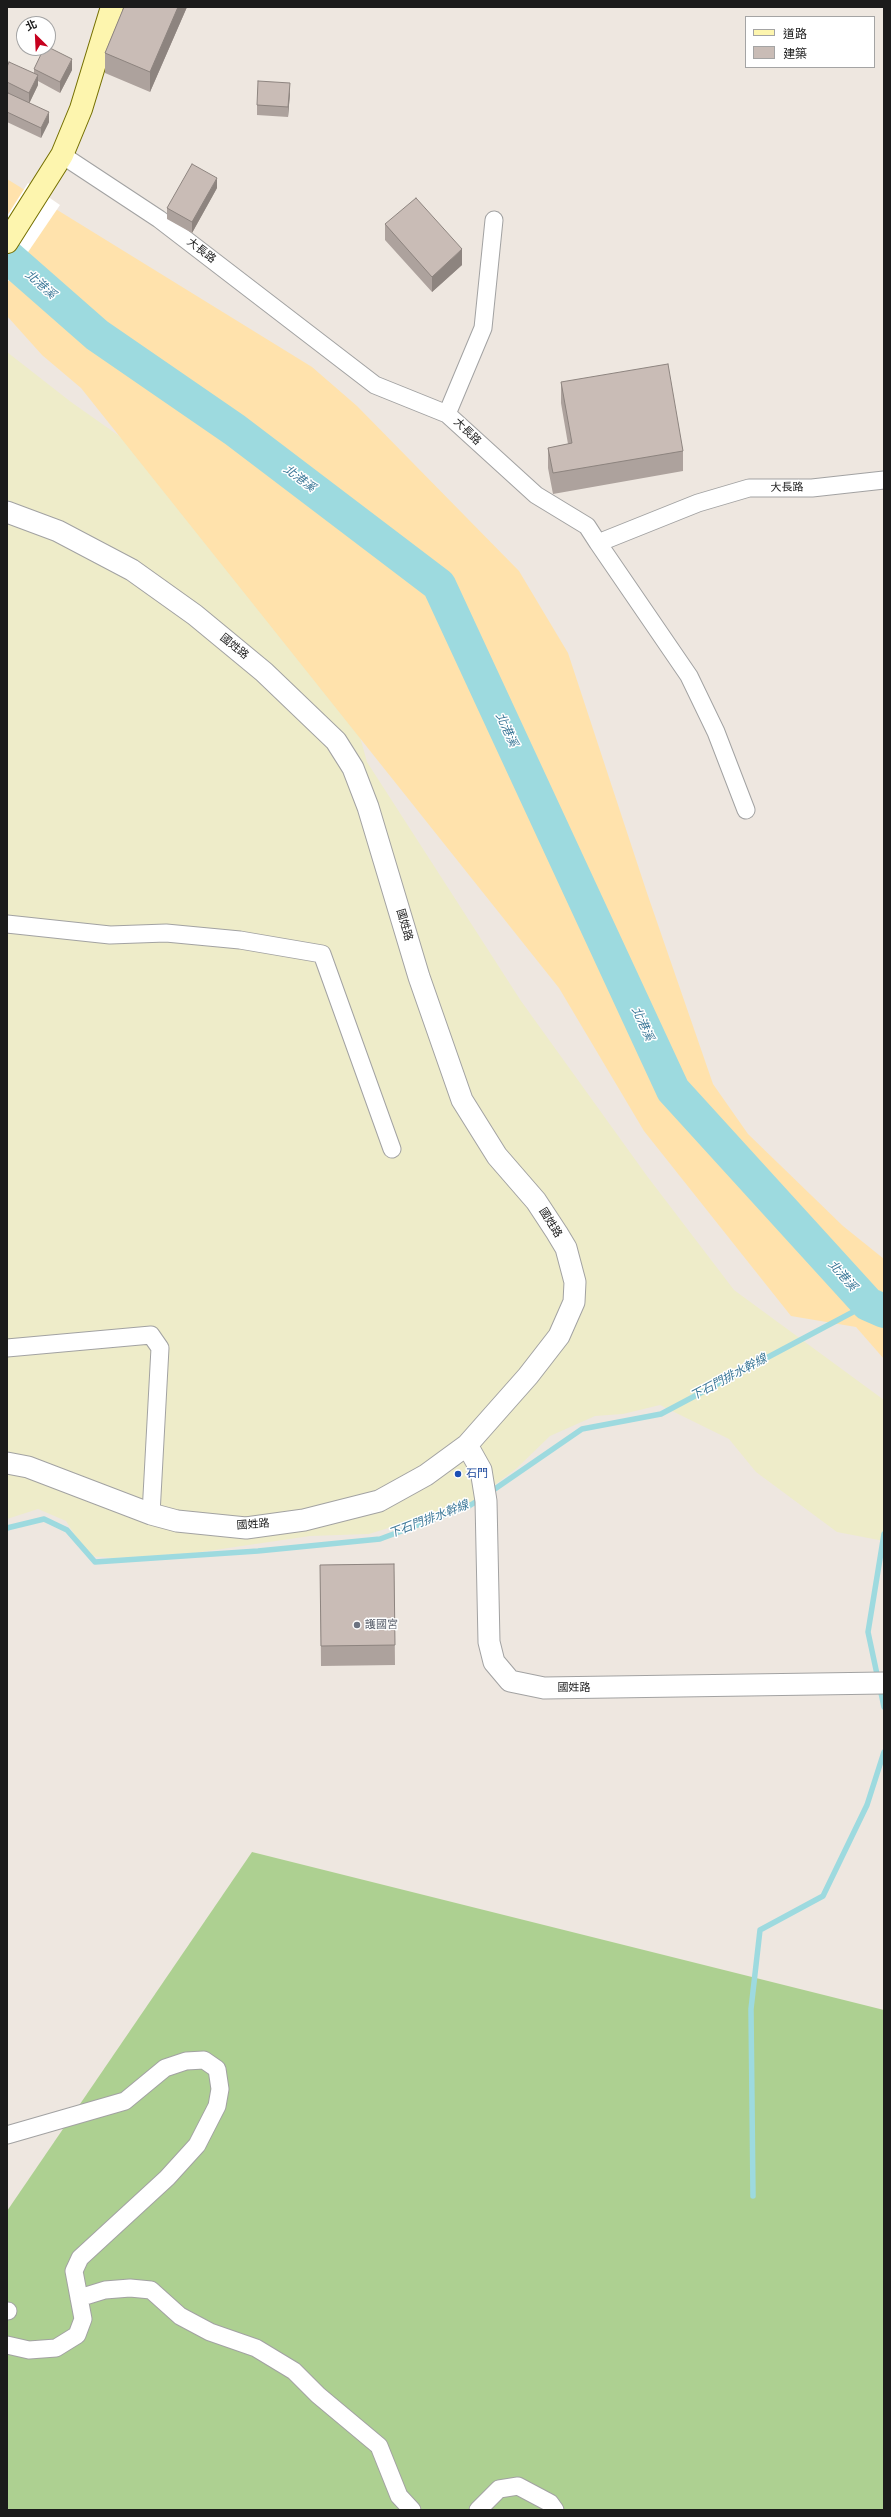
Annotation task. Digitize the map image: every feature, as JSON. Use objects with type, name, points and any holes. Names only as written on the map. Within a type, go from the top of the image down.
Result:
[{"type":"main road","points":[[7,242],[41,185],[62,156],[81,109],[112,7]]},
{"type":"street","name":"大長路","points":[[62,156],[159,219],[375,385],[447,414],[536,496],[587,526],[598,543],[698,504],[749,488],[812,488],[884,480]]},
{"type":"street","points":[[447,414],[483,328],[494,220]]},
{"type":"street","name":"國姓路","points":[[7,512],[58,531],[132,570],[195,615],[264,672],[331,735],[353,768],[381,845],[419,977],[462,1100],[497,1156],[536,1201],[557,1233],[566,1248],[575,1282],[574,1302],[559,1336],[528,1376],[467,1445],[426,1475],[379,1501],[304,1520],[246,1528],[177,1520],[151,1514],[28,1468],[7,1463]]},
{"type":"street","points":[[598,543],[689,676],[716,732],[746,810]]},
{"type":"street","points":[[7,924],[110,935],[173,933],[240,940],[322,954],[392,1149]]},
{"type":"street","points":[[7,1348],[151,1335],[160,1348],[151,1514]]},
{"type":"street","name":"國姓路","points":[[467,1445],[481,1470],[486,1501],[489,1642],[494,1662],[510,1681],[544,1688],[884,1683]]},
{"type":"street","points":[[7,2136],[125,2101],[165,2068],[186,2061],[204,2060],[217,2069],[220,2089],[209,2125],[197,2145],[167,2178],[80,2258],[74,2271],[83,2319],[77,2335],[56,2348],[29,2350],[7,2344]]},
{"type":"street","points":[[79,2298],[105,2290],[124,2288],[151,2290],[180,2316],[210,2332],[256,2348],[294,2371],[318,2395],[380,2446],[399,2496],[412,2510]]},
{"type":"street","points":[[478,2510],[499,2490],[518,2486],[550,2503],[555,2510]]},
{"type":"shaded area","points":[[7,352],[71,402],[149,457],[335,647],[367,762],[521,1001],[647,1176],[734,1290],[884,1400],[884,1541],[837,1532],[756,1472],[729,1439],[660,1405],[623,1414],[595,1416],[550,1436],[517,1468],[472,1502],[369,1534],[310,1536],[194,1553],[114,1558],[88,1556],[66,1521],[38,1509],[7,1519]]},
{"type":"green space","points":[[252,1852],[884,2010],[884,2510],[7,2510],[7,2211]]},
{"type":"sand","name":"北港溪","points":[[7,179],[312,367],[357,406],[519,571],[568,653],[647,893],[713,1084],[748,1134],[843,1226],[884,1259],[884,1359],[856,1327],[791,1316],[644,1131],[559,988],[81,388],[42,355],[7,316]]},
{"type":"pier","points":[[28,183],[60,205],[7,283],[7,216]]},
{"type":"building","points":[[124,7],[178,7],[150,72],[105,53]]},
{"type":"building","points":[[56,51],[72,59],[60,82],[34,69],[40,56],[56,56]]},
{"type":"building","points":[[9,62],[38,75],[29,93],[7,82],[7,67]]},
{"type":"building","points":[[258,81],[290,83],[288,107],[257,105]]},
{"type":"building","points":[[8,93],[49,112],[41,128],[7,112]]},
{"type":"building","points":[[192,164],[217,178],[192,222],[167,208]]},
{"type":"building","points":[[416,198],[462,249],[432,277],[385,224]]},
{"type":"building","points":[[668,364],[683,451],[553,473],[548,448],[572,443],[561,382]]},
{"type":"building","name":"護國宮","points":[[394,1564],[395,1645],[321,1646],[320,1565]]},
{"type":"waterway","name":"北港溪","points":[[7,256],[97,335],[235,430],[439,585],[673,1090],[868,1304],[884,1311]]},
{"type":"waterway","name":"下石門排水幹線","points":[[489,1493],[582,1429],[661,1414],[868,1304]]},
{"type":"waterway","name":"下石門排水幹線","points":[[7,1528],[44,1519],[67,1530],[95,1562],[258,1551],[380,1539],[469,1506],[482,1498]]},
{"type":"waterway","points":[[878,1679],[868,1632],[884,1534]]},
{"type":"waterway","points":[[880,1688],[884,1707]]},
{"type":"waterway","points":[[753,2196],[751,2009],[760,1930],[823,1896],[867,1805],[884,1752]]},
{"type":"place","name":"石門","points":[[458,1474]]},
{"type":"place","name":"護國宮","points":[[357,1625]]}]
